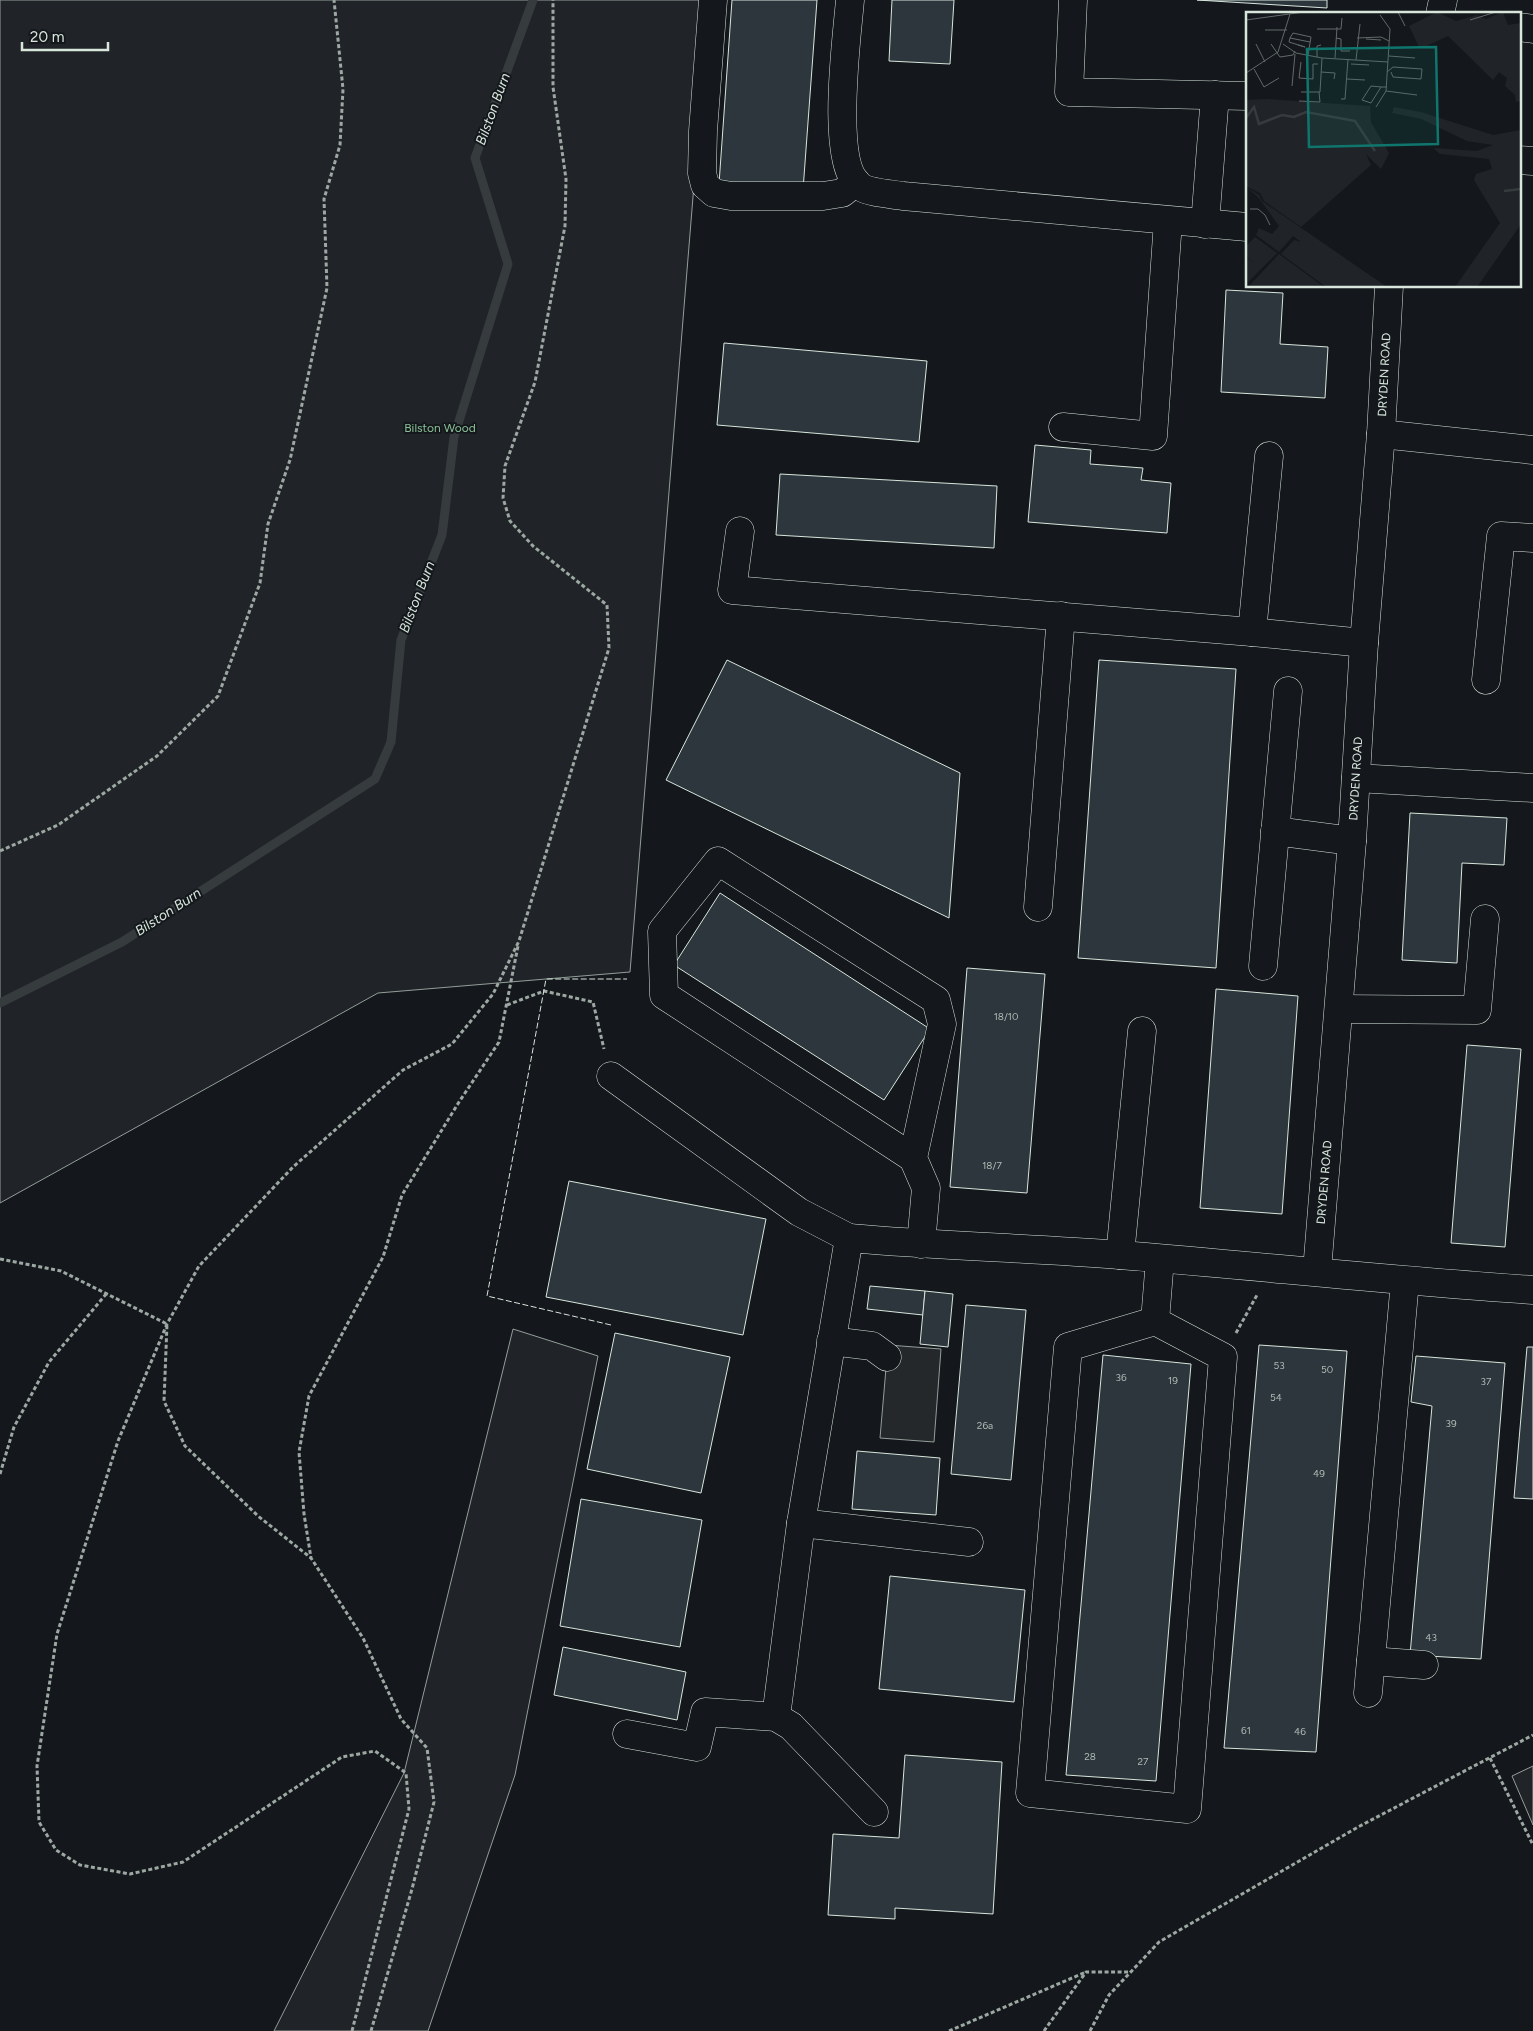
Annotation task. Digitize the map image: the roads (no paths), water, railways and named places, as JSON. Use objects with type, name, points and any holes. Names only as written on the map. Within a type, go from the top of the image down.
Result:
[{"type":"street","points":[[712,0],[703,131],[702,173],[705,185],[714,193],[731,196],[822,196],[842,193],[856,182]]},
{"type":"street","points":[[850,0],[843,84],[844,148],[850,174],[862,188],[902,196],[1246,227]]},
{"type":"street","points":[[1073,0],[1069,92],[1246,96]]},
{"type":"street","points":[[1520,27],[1533,29]]},
{"type":"street","points":[[1205,224],[1215,95]]},
{"type":"street","points":[[1520,160],[1533,161]]},
{"type":"street","points":[[1063,427],[1153,436],[1168,221]]},
{"type":"street","name":"DRYDEN ROAD","points":[[1316,1271],[1352,841],[1364,643],[1381,434],[1389,288]]},
{"type":"street","points":[[1381,434],[1533,450]]},
{"type":"street","points":[[1252,632],[1269,456]]},
{"type":"street","points":[[740,532],[732,590],[1252,632],[1364,643]]},
{"type":"street","points":[[1486,680],[1501,536],[1533,538]]},
{"type":"street","points":[[1038,907],[1061,616]]},
{"type":"street","points":[[1263,966],[1288,691]]},
{"type":"street","points":[[1356,778],[1533,788]]},
{"type":"street","points":[[1275,831],[1352,841]]},
{"type":"street","points":[[913,1158],[942,1024],[936,1000],[718,861],[662,931],[664,994],[913,1158],[926,1188],[921,1244]]},
{"type":"street","points":[[1339,1009],[1477,1010],[1485,919]]},
{"type":"street","points":[[1120,1255],[1142,1031]]},
{"type":"street","points":[[611,1076],[798,1212],[849,1238],[1120,1255],[1160,1260],[1316,1271],[1404,1281],[1533,1290]]},
{"type":"street","points":[[776,1717],[801,1523],[849,1238]]},
{"type":"street","points":[[1155,1321],[1160,1260]]},
{"type":"street","points":[[1368,1693],[1404,1281]]},
{"type":"street","points":[[1155,1321],[1223,1357],[1187,1809],[1030,1793],[1068,1347],[1155,1321]]},
{"type":"street","points":[[831,1341],[872,1346],[887,1357]]},
{"type":"street","points":[[801,1523],[969,1542]]},
{"type":"street","points":[[1371,1662],[1424,1665]]},
{"type":"street","points":[[627,1734],[697,1747],[705,1712],[776,1717],[790,1726],[874,1812]]},
{"type":"waterway","name":"Bilston Burn","points":[[0,1003],[122,942],[375,779],[391,742],[401,640],[442,535],[454,437],[508,264],[475,158],[533,0]]},
{"type":"park label","name":"Bilston Wood","points":[[440,428]]}]
